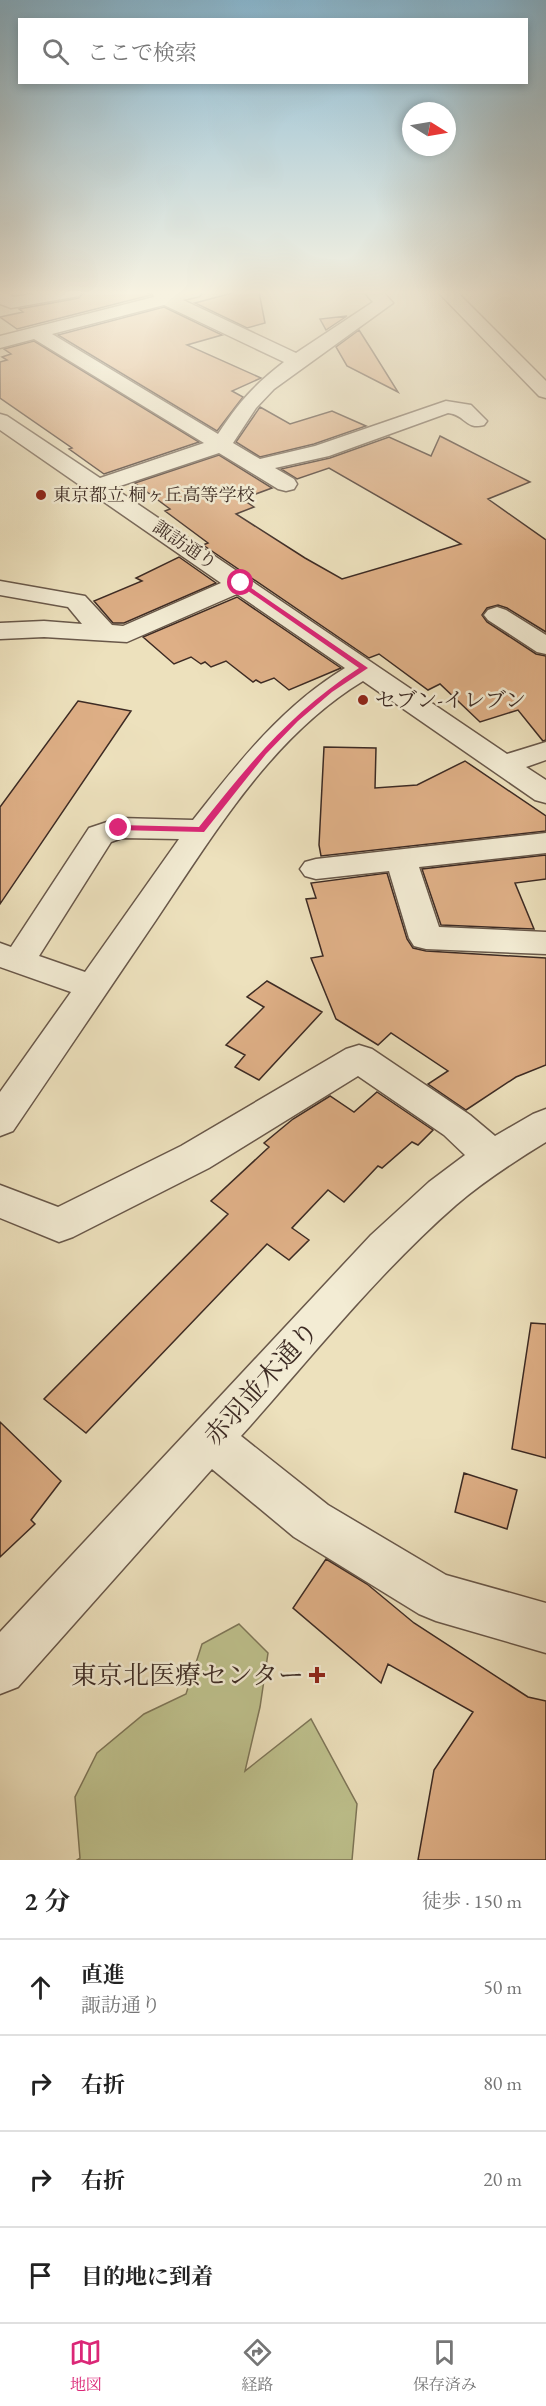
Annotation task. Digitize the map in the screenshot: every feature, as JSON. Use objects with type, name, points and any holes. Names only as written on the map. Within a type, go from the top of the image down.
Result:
[{"type":"street","points":[[112,379],[286,484]]},
{"type":"street","points":[[98,486],[221,445],[248,404],[275,379]]},
{"type":"street","points":[[533,379],[546,392]]},
{"type":"street","points":[[256,466],[321,451],[446,408],[464,409],[477,420]]},
{"type":"street","name":"諏訪通り","points":[[0,420],[546,794]]},
{"type":"street","points":[[0,631],[44,629],[127,634],[241,583]]},
{"type":"street","points":[[0,588],[76,601],[104,632]]},
{"type":"street","points":[[497,615],[542,639]]},
{"type":"street","points":[[0,1121],[201,830],[263,753],[295,720],[330,690],[364,668]]},
{"type":"street","points":[[504,764],[546,751]]},
{"type":"street","points":[[93,987],[10,958],[100,836],[119,828],[201,830]]},
{"type":"street","points":[[316,869],[546,843]]},
{"type":"street","points":[[401,859],[426,938],[546,943]]},
{"type":"street","points":[[0,1201],[59,1225],[195,1157],[358,1058],[457,1125],[492,1156]]},
{"type":"street","name":"赤羽並木通り","points":[[0,1669],[385,1247],[443,1193],[492,1156],[546,1124]]},
{"type":"street","points":[[210,1439],[311,1521],[436,1597],[546,1628]]},
{"type":"green space","points":[[239,1624],[268,1653],[260,1707],[245,1771],[311,1719],[357,1804],[352,1860],[77,1860],[80,1858],[75,1797],[97,1753],[144,1714],[186,1694],[202,1644]]},
{"type":"building","points":[[0,379],[96,379],[199,442],[104,474],[69,449],[72,448],[0,398]]},
{"type":"building","points":[[131,379],[259,379],[232,391],[243,397],[217,431]]},
{"type":"building","points":[[372,379],[390,379],[398,392]]},
{"type":"building","points":[[260,407],[290,424],[332,411],[366,426],[314,444],[260,457],[236,442]]},
{"type":"building","points":[[440,436],[530,482],[488,499],[546,540],[546,632],[498,605],[487,608],[482,615],[487,622],[536,654],[546,656],[546,740],[543,741],[518,710],[480,722],[440,684],[428,690],[379,654],[369,658],[203,545],[208,543],[165,511],[170,509],[135,483],[219,455],[272,488],[242,499],[254,507],[236,514],[342,579],[461,544],[329,468],[297,479],[281,469],[330,458],[389,437],[431,456]]},
{"type":"building","points":[[179,557],[216,583],[124,623],[113,623],[94,601],[142,581],[136,578]]},
{"type":"building","points":[[237,597],[341,668],[289,690],[274,678],[261,683],[256,680],[253,682],[226,661],[211,667],[191,657],[174,664],[143,637]]},
{"type":"building","points":[[78,701],[131,711],[0,904],[0,807]]},
{"type":"building","points":[[324,747],[376,748],[375,788],[417,785],[465,761],[546,816],[546,831],[321,856],[319,845]]},
{"type":"building","points":[[546,855],[546,879],[515,883],[534,929],[441,925],[422,869]]},
{"type":"building","points":[[387,873],[407,939],[413,948],[426,951],[546,958],[546,1065],[516,1077],[466,1110],[428,1084],[448,1071],[391,1033],[378,1045],[336,1019],[311,958],[323,956],[306,899],[316,898],[311,883]]},
{"type":"building","points":[[267,981],[322,1012],[259,1080],[235,1067],[245,1055],[226,1045],[264,1007],[247,997]]},
{"type":"building","points":[[377,1092],[433,1130],[418,1145],[412,1142],[382,1168],[378,1166],[344,1202],[328,1190],[292,1228],[309,1240],[289,1260],[267,1244],[86,1433],[44,1399],[228,1214],[211,1201],[269,1147],[264,1143],[293,1119],[330,1096],[354,1112]]},
{"type":"building","points":[[531,1323],[546,1324],[546,1458],[512,1449]]},
{"type":"building","points":[[0,1422],[61,1481],[31,1520],[35,1524],[0,1557]]},
{"type":"building","points":[[464,1473],[517,1490],[507,1529],[455,1512]]},
{"type":"building","points":[[326,1559],[367,1584],[414,1623],[528,1697],[546,1701],[546,1860],[418,1860],[434,1770],[473,1712],[388,1664],[381,1683],[293,1608]]},
{"type":"place","name":"東京都立 桐ヶ丘高等学校","points":[[41,495]]},
{"type":"place","name":"セブン-イレブン","points":[[363,700]]},
{"type":"place","name":"東京北医療センター","points":[[317,1675]]},
{"type":"route","points":[[119,828],[201,830],[236,784],[295,720],[330,690],[364,668],[241,583]]}]
